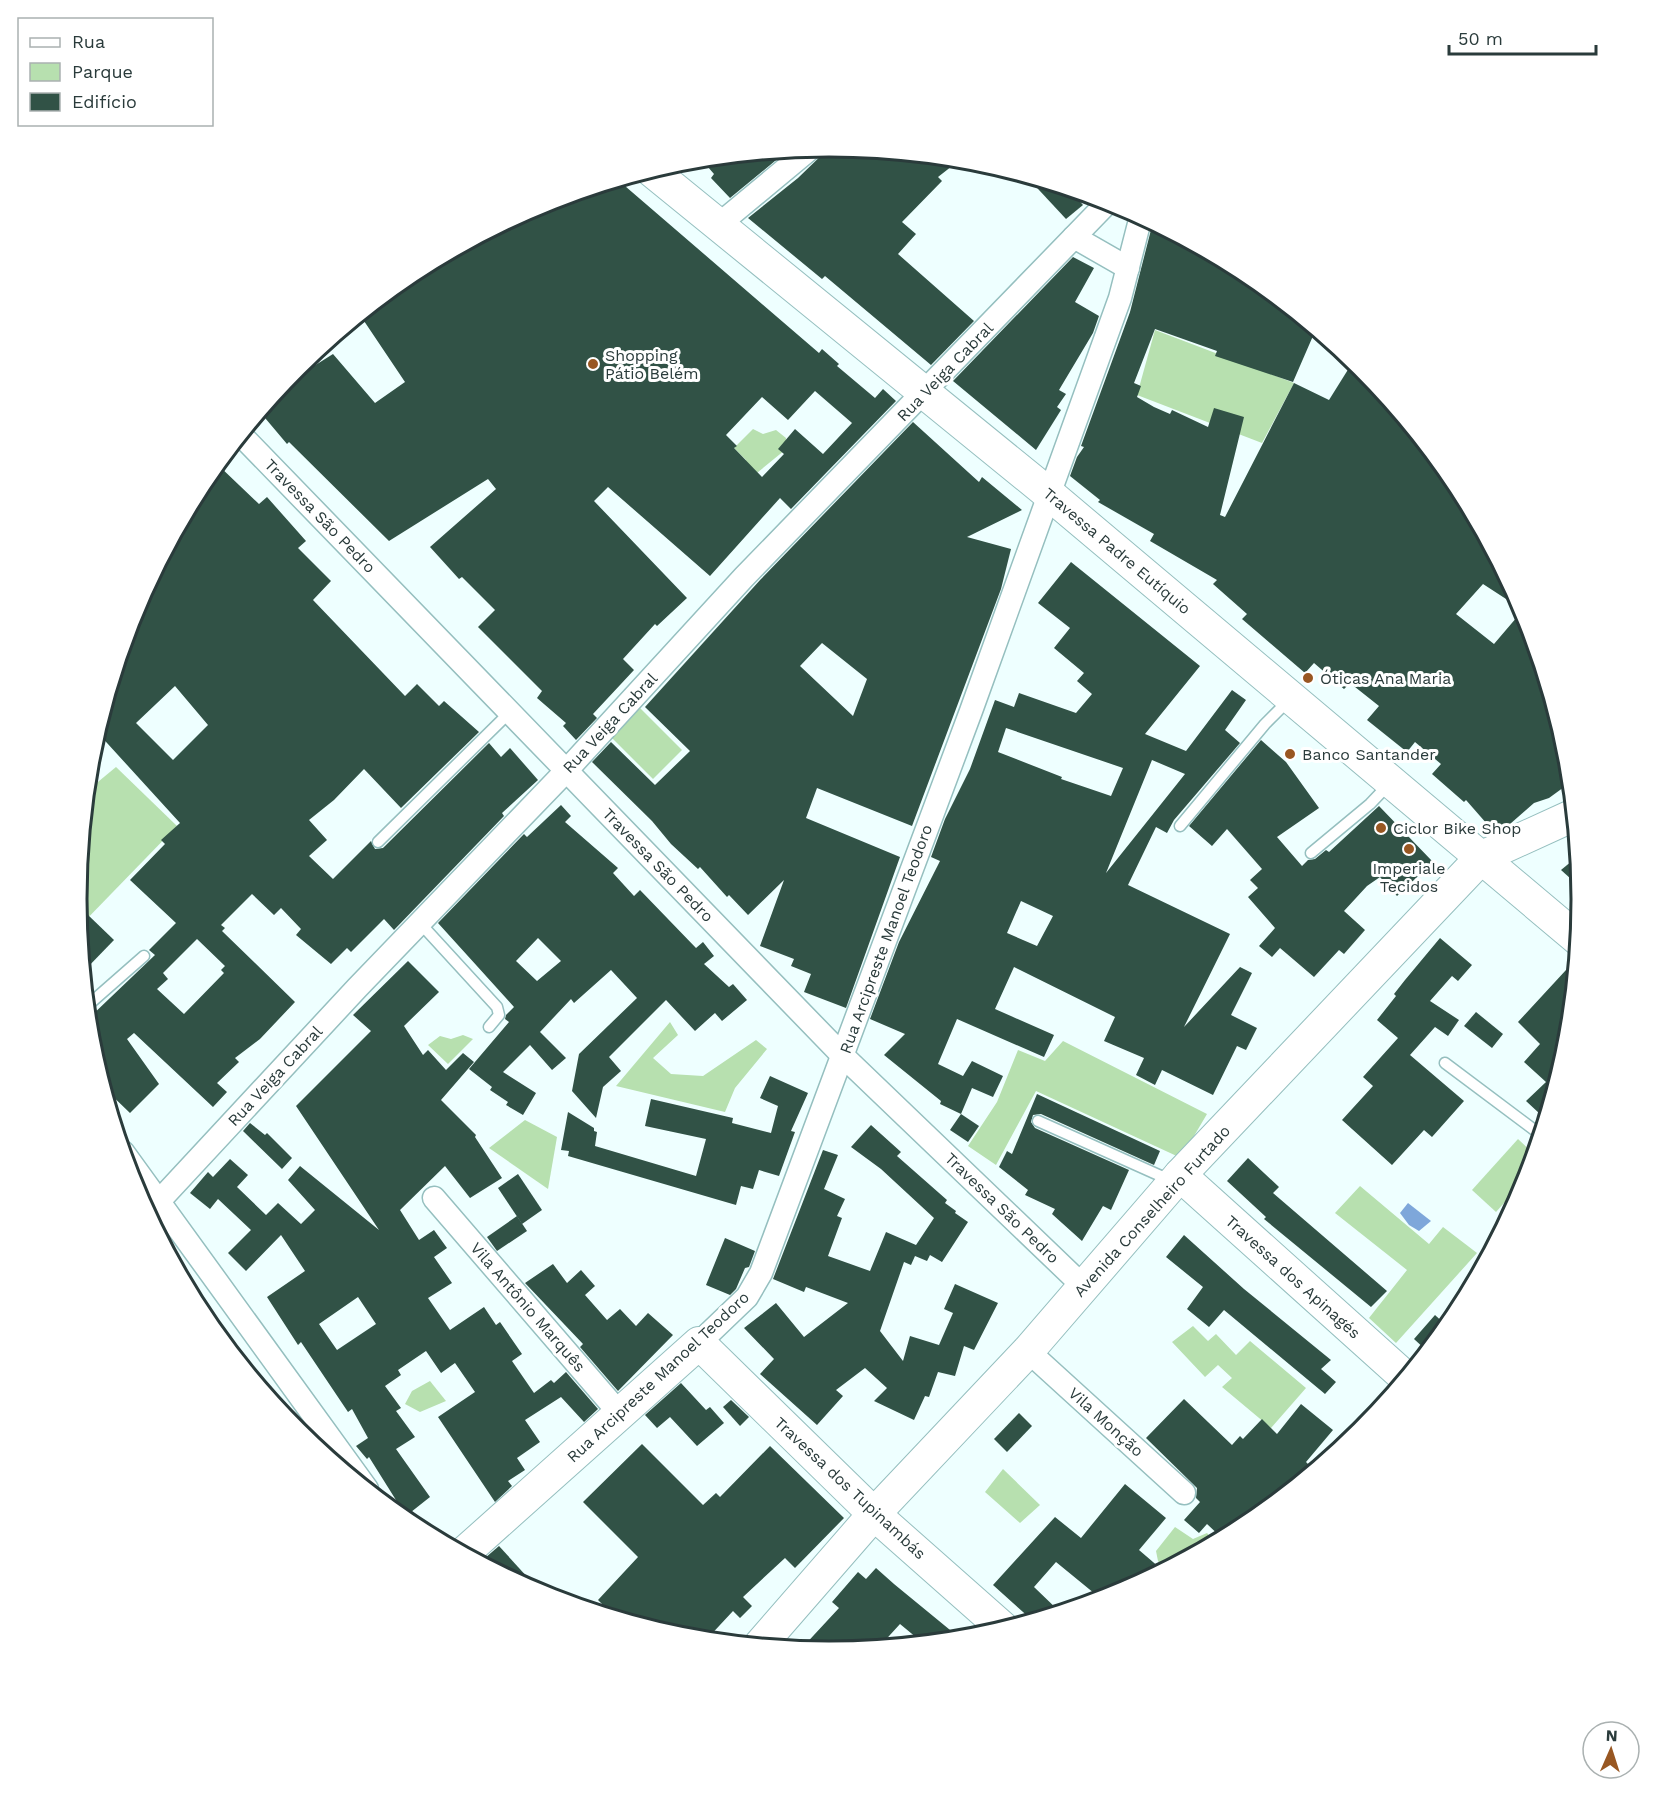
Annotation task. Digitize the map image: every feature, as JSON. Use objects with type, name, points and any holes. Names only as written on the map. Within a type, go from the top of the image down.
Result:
[{"type":"main road","name":"Travessa Padre Eutíquio","points":[[659,177],[1049,494],[1571,934]]},
{"type":"main road","name":"Avenida Conselheiro Furtado","points":[[766,1638],[874,1514],[1028,1351],[1178,1179],[1482,857],[1567,818]]},
{"type":"main road","name":"Travessa dos Apinagés","points":[[1178,1179],[1401,1373]]},
{"type":"main road","name":"Rua Arcipreste Manoel Teodoro","points":[[470,1548],[699,1343]]},
{"type":"main road","name":"Travessa dos Tupinambás","points":[[699,1343],[874,1514],[996,1622]]},
{"type":"street","points":[[717,226],[799,158]]},
{"type":"street","name":"Rua Veiga Cabral","points":[[154,1206],[567,770],[744,577],[1102,208]]},
{"type":"street","name":"Rua Arcipreste Manoel Teodoro","points":[[699,1343],[747,1297],[761,1273],[1049,494],[1128,268],[1140,225]]},
{"type":"street","points":[[1074,237],[1128,268]]},
{"type":"street","name":"Travessa São Pedro","points":[[246,440],[843,1056],[1084,1287]]},
{"type":"street","name":"Vila Antônio Marquês","points":[[434,1198],[621,1415]]},
{"type":"street","points":[[155,1208],[348,1464]]},
{"type":"street","name":"Vila Monção","points":[[1028,1351],[1184,1493]]},
{"type":"lane","points":[[1180,826],[1265,724],[1292,697]]},
{"type":"lane","points":[[378,842],[509,713]]},
{"type":"lane","points":[[1311,853],[1370,804],[1391,781]]},
{"type":"lane","points":[[420,923],[497,1007],[500,1015],[489,1027]]},
{"type":"lane","points":[[94,1000],[144,956]]},
{"type":"lane","points":[[1445,1064],[1535,1131]]},
{"type":"lane","points":[[1038,1121],[1178,1179]]},
{"type":"green space","points":[[1155,330],[1294,383],[1262,443],[1137,395]]},
{"type":"green space","points":[[753,429],[763,434],[776,430],[786,438],[785,450],[747,481],[740,466],[746,460],[734,448]]},
{"type":"green space","points":[[639,707],[682,750],[653,779],[610,736]]},
{"type":"green space","points":[[116,767],[177,826],[88,918],[89,850],[96,783]]},
{"type":"green space","points":[[670,1022],[678,1035],[653,1058],[671,1074],[703,1076],[756,1040],[767,1049],[735,1088],[725,1112],[616,1086]]},
{"type":"green space","points":[[463,1035],[473,1039],[448,1064],[428,1045],[440,1036],[451,1039]]},
{"type":"green space","points":[[1063,1041],[1207,1114],[1181,1158],[1036,1091],[996,1165],[968,1146],[997,1102],[1018,1050],[1045,1061]]},
{"type":"green space","points":[[525,1120],[557,1137],[548,1189],[489,1148]]},
{"type":"green space","points":[[1518,1139],[1529,1149],[1508,1199],[1496,1212],[1472,1190]]},
{"type":"green space","points":[[1360,1186],[1429,1244],[1443,1227],[1477,1253],[1396,1343],[1369,1318],[1407,1270],[1335,1213]]},
{"type":"green space","points":[[1193,1326],[1208,1341],[1216,1334],[1236,1355],[1250,1341],[1306,1388],[1271,1428],[1222,1387],[1232,1378],[1218,1365],[1205,1377],[1172,1342]]},
{"type":"green space","points":[[430,1381],[446,1401],[420,1412],[405,1404],[412,1391]]},
{"type":"green space","points":[[1003,1469],[1040,1505],[1020,1523],[985,1492]]},
{"type":"green space","points":[[1175,1527],[1193,1539],[1207,1533],[1210,1536],[1160,1564],[1156,1551]]},
{"type":"water","points":[[1408,1203],[1431,1221],[1419,1231],[1409,1225],[1400,1213]]},
{"type":"building","points":[[819,157],[878,158],[951,167],[938,177],[942,181],[902,222],[916,234],[898,254],[974,321],[931,365],[825,276],[822,279],[748,218],[798,178]]},
{"type":"building","points":[[778,158],[730,198],[711,178],[714,174],[708,167]]},
{"type":"building","name":"Shopping Pátio Belém","points":[[625,186],[819,353],[822,349],[839,364],[837,366],[875,398],[883,389],[896,401],[791,509],[780,498],[710,576],[608,487],[594,501],[687,598],[657,626],[655,624],[623,659],[634,670],[593,714],[597,718],[576,740],[563,726],[566,723],[537,698],[542,691],[478,627],[495,610],[462,577],[459,579],[430,547],[496,489],[488,479],[389,541],[289,442],[287,444],[264,417],[304,374],[333,354],[375,403],[405,382],[364,321],[417,282],[501,233],[545,213]],"holes":[[[815,391],[852,423],[823,454],[795,429],[778,449],[784,454],[762,477],[734,448],[737,446],[726,435],[762,397],[788,420]]]},
{"type":"building","points":[[1035,186],[1078,200],[1083,205],[1066,219]]},
{"type":"building","points":[[1151,230],[1201,256],[1242,282],[1282,310],[1313,336],[1293,382],[1215,356],[1217,351],[1155,329],[1134,383],[1141,386],[1137,397],[1170,414],[1172,410],[1208,427],[1214,408],[1244,417],[1220,515],[1225,517],[1294,383],[1329,400],[1349,368],[1388,409],[1419,447],[1447,486],[1475,531],[1508,601],[1483,584],[1456,614],[1494,644],[1516,618],[1533,660],[1547,707],[1564,787],[1549,798],[1534,803],[1510,824],[1494,832],[1466,800],[1464,802],[1432,774],[1441,764],[1415,742],[1407,752],[1367,720],[1379,706],[1350,683],[1344,689],[1314,663],[1305,673],[1242,619],[1247,614],[1213,584],[1217,580],[1150,541],[1154,534],[1098,502],[1100,500],[1070,476],[1077,457],[1084,447],[1081,446],[1130,312]]},
{"type":"building","points":[[1073,257],[1094,268],[1075,302],[1099,316],[1093,333],[1059,390],[1066,394],[1057,407],[1061,410],[1036,450],[953,381]]},
{"type":"building","points":[[913,422],[979,482],[982,477],[1022,510],[967,537],[1011,549],[1001,589],[912,826],[817,788],[806,818],[900,857],[846,1008],[804,992],[811,974],[791,966],[794,959],[760,946],[784,880],[748,915],[729,895],[727,897],[700,867],[698,869],[671,844],[652,821],[592,762],[611,742],[655,785],[690,751],[645,707],[761,579]],"holes":[[[822,643],[867,679],[853,716],[800,666]]]},
{"type":"building","points":[[223,470],[259,504],[267,497],[306,541],[298,548],[331,581],[313,600],[405,696],[417,684],[439,706],[444,701],[479,732],[401,808],[364,769],[334,800],[309,820],[327,840],[309,856],[333,879],[371,841],[375,849],[383,848],[489,743],[501,757],[510,748],[538,780],[502,813],[504,816],[394,930],[384,919],[351,952],[347,948],[331,964],[296,935],[301,929],[281,908],[274,915],[252,894],[221,925],[225,928],[222,931],[295,1002],[260,1039],[235,1058],[239,1062],[217,1083],[227,1092],[213,1107],[134,1033],[127,1039],[159,1084],[130,1113],[114,1098],[96,1012],[155,955],[149,950],[176,923],[130,880],[165,844],[161,840],[180,823],[104,740],[126,660],[144,615],[186,528]],"holes":[[[175,686],[208,725],[173,760],[136,723]],[[197,939],[225,966],[221,970],[224,973],[184,1014],[157,989],[168,979],[163,973]]]},
{"type":"building","points":[[1071,562],[1200,666],[1145,734],[1186,751],[1232,690],[1246,700],[1225,730],[1240,743],[1174,820],[1167,833],[1156,827],[1128,885],[1230,934],[1184,1027],[1240,967],[1252,973],[1231,1015],[1257,1028],[1246,1050],[1237,1046],[1213,1095],[1162,1070],[1155,1085],[1136,1075],[1144,1058],[1104,1041],[1115,1017],[1014,967],[995,1009],[1054,1035],[1044,1057],[957,1019],[938,1064],[963,1076],[972,1061],[1003,1076],[993,1097],[972,1088],[961,1114],[940,1104],[941,1101],[884,1055],[905,1034],[870,1019],[899,942],[940,861],[931,857],[945,819],[970,769],[995,700],[1014,707],[1019,693],[1076,713],[1092,694],[1077,681],[1084,673],[1054,648],[1070,628],[1038,603]],"holes":[[[1006,728],[1123,768],[1111,796],[1061,779],[1062,777],[998,752]],[[1152,760],[1185,774],[1106,873]],[[1021,901],[1053,916],[1037,946],[1007,933]]]},
{"type":"building","points":[[1261,740],[1286,762],[1319,808],[1277,837],[1302,866],[1326,850],[1329,852],[1379,806],[1433,862],[1397,896],[1380,877],[1367,886],[1344,911],[1365,930],[1344,954],[1339,950],[1314,977],[1280,948],[1272,957],[1259,946],[1275,928],[1248,897],[1258,888],[1250,880],[1262,869],[1227,829],[1212,846],[1189,826]]},
{"type":"building","points":[[561,805],[571,816],[565,822],[618,868],[613,873],[634,896],[640,890],[696,948],[703,942],[714,956],[704,964],[729,987],[733,984],[747,1000],[722,1021],[715,1013],[695,1031],[666,1000],[609,1057],[621,1071],[603,1087],[596,1118],[572,1091],[579,1054],[637,998],[611,970],[574,1003],[571,999],[540,1032],[566,1058],[552,1070],[530,1045],[503,1072],[536,1093],[523,1115],[506,1105],[508,1102],[490,1090],[492,1087],[469,1069],[509,1022],[505,1019],[506,1015],[514,1007],[438,923],[524,834],[527,837]],"holes":[[[538,938],[561,961],[537,981],[516,961]]]},
{"type":"building","points":[[1570,862],[1571,879],[1561,870]]},
{"type":"building","points":[[88,915],[114,940],[90,964]]},
{"type":"building","points":[[1440,938],[1472,965],[1458,981],[1452,976],[1430,1001],[1459,1020],[1448,1036],[1435,1027],[1410,1055],[1464,1101],[1432,1137],[1424,1130],[1392,1165],[1342,1120],[1373,1086],[1363,1077],[1398,1038],[1377,1020],[1396,996],[1394,994]]},
{"type":"building","points":[[408,961],[439,992],[404,1026],[423,1055],[428,1050],[446,1070],[463,1053],[474,1062],[441,1100],[476,1135],[475,1137],[502,1178],[470,1198],[445,1166],[400,1210],[419,1240],[434,1230],[447,1248],[434,1257],[452,1283],[428,1298],[450,1330],[484,1307],[496,1325],[500,1322],[522,1354],[512,1361],[534,1393],[551,1380],[554,1383],[566,1372],[598,1409],[584,1422],[561,1397],[525,1420],[540,1442],[517,1458],[525,1470],[508,1481],[512,1486],[495,1502],[438,1417],[475,1392],[455,1363],[441,1373],[426,1351],[398,1370],[401,1375],[385,1386],[401,1408],[396,1411],[415,1437],[396,1449],[430,1497],[411,1512],[397,1502],[369,1457],[367,1459],[356,1446],[368,1438],[352,1409],[348,1412],[301,1342],[298,1345],[267,1297],[305,1271],[281,1235],[246,1271],[228,1253],[251,1230],[218,1199],[210,1209],[190,1193],[208,1172],[213,1177],[230,1159],[248,1175],[237,1187],[266,1215],[278,1203],[301,1224],[315,1210],[288,1180],[300,1166],[379,1230],[296,1106],[371,1031],[353,1015]],"holes":[[[358,1297],[376,1324],[337,1350],[319,1324]]]},
{"type":"building","points":[[1566,970],[1568,972],[1558,1044],[1540,1114],[1526,1101],[1546,1082],[1524,1062],[1540,1044],[1518,1022]]},
{"type":"building","points":[[1476,1012],[1503,1034],[1492,1048],[1464,1026]]},
{"type":"building","points":[[770,1076],[808,1093],[791,1131],[795,1132],[779,1176],[759,1170],[753,1189],[741,1186],[736,1205],[568,1156],[569,1151],[561,1150],[568,1112],[594,1128],[597,1132],[595,1146],[696,1176],[706,1139],[645,1126],[651,1099],[733,1118],[732,1123],[771,1133],[778,1106],[760,1098]]},
{"type":"building","points":[[1037,1094],[1160,1151],[1154,1165],[1041,1114],[1033,1115],[1031,1122],[1035,1128],[1129,1170],[1111,1210],[1103,1206],[1082,1241],[1052,1214],[1055,1209],[1025,1195],[1028,1190],[999,1167],[1007,1151],[1012,1154]]},
{"type":"building","points":[[961,1114],[979,1126],[968,1142],[950,1130]]},
{"type":"building","points":[[250,1123],[265,1135],[267,1133],[292,1158],[282,1169],[243,1131]]},
{"type":"building","points":[[871,1125],[901,1152],[897,1156],[947,1200],[945,1203],[956,1211],[955,1213],[968,1222],[942,1262],[930,1255],[927,1261],[915,1256],[911,1265],[904,1262],[880,1331],[903,1361],[910,1336],[939,1345],[953,1313],[944,1309],[955,1284],[998,1303],[974,1350],[964,1346],[955,1376],[938,1372],[929,1397],[925,1396],[914,1420],[874,1401],[887,1388],[865,1368],[836,1390],[843,1396],[817,1425],[760,1374],[774,1359],[744,1328],[776,1303],[804,1337],[848,1303],[806,1287],[804,1292],[773,1279],[823,1150],[838,1155],[824,1189],[845,1199],[837,1216],[842,1218],[828,1256],[870,1271],[886,1232],[916,1245],[934,1218],[881,1169],[851,1147]]},
{"type":"building","points":[[1248,1158],[1279,1187],[1273,1193],[1387,1291],[1371,1307],[1264,1219],[1266,1217],[1227,1181]]},
{"type":"building","points":[[518,1174],[542,1210],[522,1224],[498,1188]]},
{"type":"building","points":[[517,1216],[527,1231],[497,1251],[487,1237]]},
{"type":"building","points":[[1184,1235],[1244,1289],[1331,1360],[1321,1369],[1336,1382],[1325,1394],[1224,1310],[1209,1327],[1187,1309],[1203,1287],[1166,1257]]},
{"type":"building","points":[[725,1238],[755,1251],[749,1267],[745,1268],[736,1289],[730,1295],[706,1285]]},
{"type":"building","points":[[553,1264],[567,1283],[581,1270],[595,1286],[585,1295],[607,1320],[620,1309],[636,1326],[648,1313],[673,1335],[618,1391],[580,1347],[583,1344],[525,1283]]},
{"type":"building","points":[[1435,1315],[1441,1320],[1422,1347],[1414,1339]]},
{"type":"building","points":[[681,1383],[706,1410],[710,1407],[724,1423],[697,1446],[670,1417],[657,1428],[645,1415]]},
{"type":"building","points":[[1184,1399],[1232,1445],[1240,1436],[1243,1439],[1262,1419],[1277,1434],[1301,1404],[1333,1430],[1306,1462],[1309,1465],[1282,1488],[1216,1532],[1207,1524],[1199,1533],[1184,1520],[1200,1502],[1196,1498],[1197,1488],[1146,1438]]},
{"type":"building","points":[[731,1400],[749,1417],[740,1426],[723,1407]]},
{"type":"building","points":[[1019,1413],[1032,1426],[1007,1452],[994,1439]]},
{"type":"building","points":[[642,1444],[703,1505],[716,1493],[720,1497],[770,1446],[844,1518],[795,1568],[785,1558],[743,1597],[752,1606],[740,1618],[733,1611],[714,1632],[637,1616],[604,1606],[598,1600],[638,1557],[583,1502]]},
{"type":"building","points":[[1125,1484],[1166,1518],[1139,1550],[1157,1565],[1114,1585],[1093,1593],[1056,1562],[1034,1587],[1054,1606],[1026,1615],[993,1585],[1055,1517],[1081,1538]]},
{"type":"building","points":[[499,1546],[527,1577],[501,1565],[486,1557]]},
{"type":"building","points":[[876,1568],[951,1631],[915,1636],[900,1624],[886,1639],[808,1641],[839,1608],[832,1602],[858,1572],[866,1579]]},
{"type":"place","name":"Shopping Pátio Belém","points":[[593,364]]},
{"type":"place","name":"Óticas Ana Maria","points":[[1308,678]]},
{"type":"place","name":"Banco Santander","points":[[1290,754]]},
{"type":"place","name":"Ciclor Bike Shop","points":[[1381,828]]},
{"type":"place","name":"Imperiale Tecidos","points":[[1409,849]]}]
